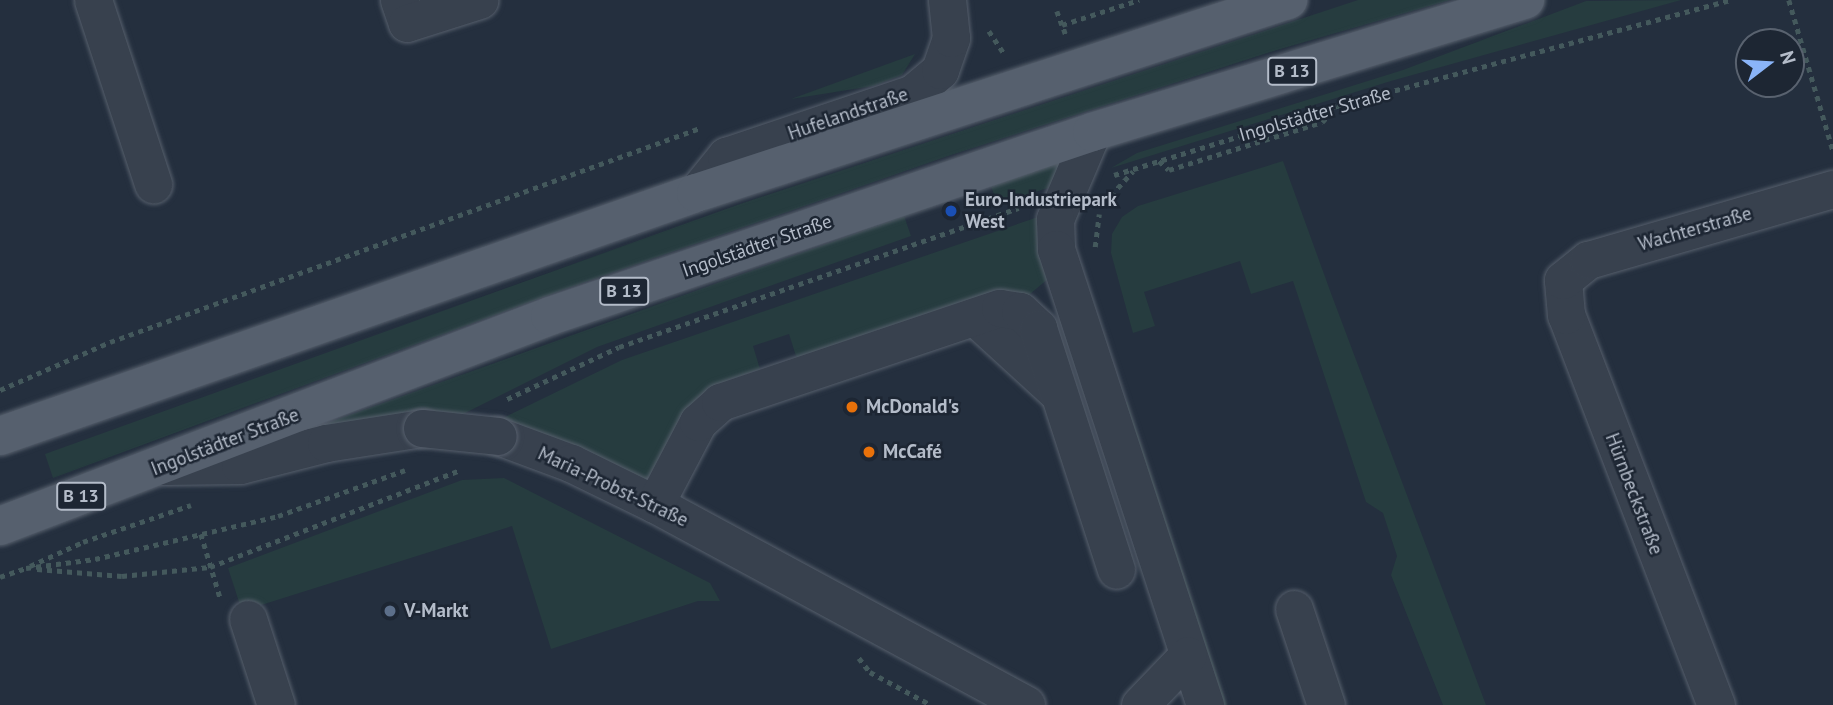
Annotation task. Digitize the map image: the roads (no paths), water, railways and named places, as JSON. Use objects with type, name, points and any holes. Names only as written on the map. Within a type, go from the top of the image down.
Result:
[{"type":"main road","points":[[0,436],[696,193],[1288,0]]},
{"type":"main road","name":"Ingolstädter Straße","points":[[0,526],[551,316],[1092,132],[1525,0]]},
{"type":"street","points":[[93,0],[153,184]]},
{"type":"street","points":[[399,0],[407,23],[479,0]]},
{"type":"street","name":"Hufelandstraße","points":[[696,193],[726,156],[913,93],[940,70],[951,38],[947,0]]},
{"type":"street","points":[[1092,132],[1055,219],[1063,278],[1205,705]]},
{"type":"street","name":"Wachterstraße","points":[[1563,280],[1588,260],[1833,189]]},
{"type":"street","name":"Hürnbeckstraße","points":[[1563,280],[1566,315],[1716,705]]},
{"type":"street","points":[[655,504],[698,422],[720,402],[1000,308],[1020,311],[1038,328],[1116,570]]},
{"type":"street","name":"Maria-Probst-Straße","points":[[162,466],[240,466],[326,443],[422,428],[498,436],[571,463],[655,504],[1026,705]]},
{"type":"street","points":[[1294,609],[1326,705]]},
{"type":"street","points":[[248,619],[276,705]]},
{"type":"street","points":[[1140,705],[1188,655]]},
{"type":"place","name":"Euro-Industriepark West","points":[[951,211]]},
{"type":"place","name":"McDonald's","points":[[852,407]]},
{"type":"place","name":"McCafé","points":[[869,452]]},
{"type":"place","name":"V-Markt","points":[[390,611]]}]
